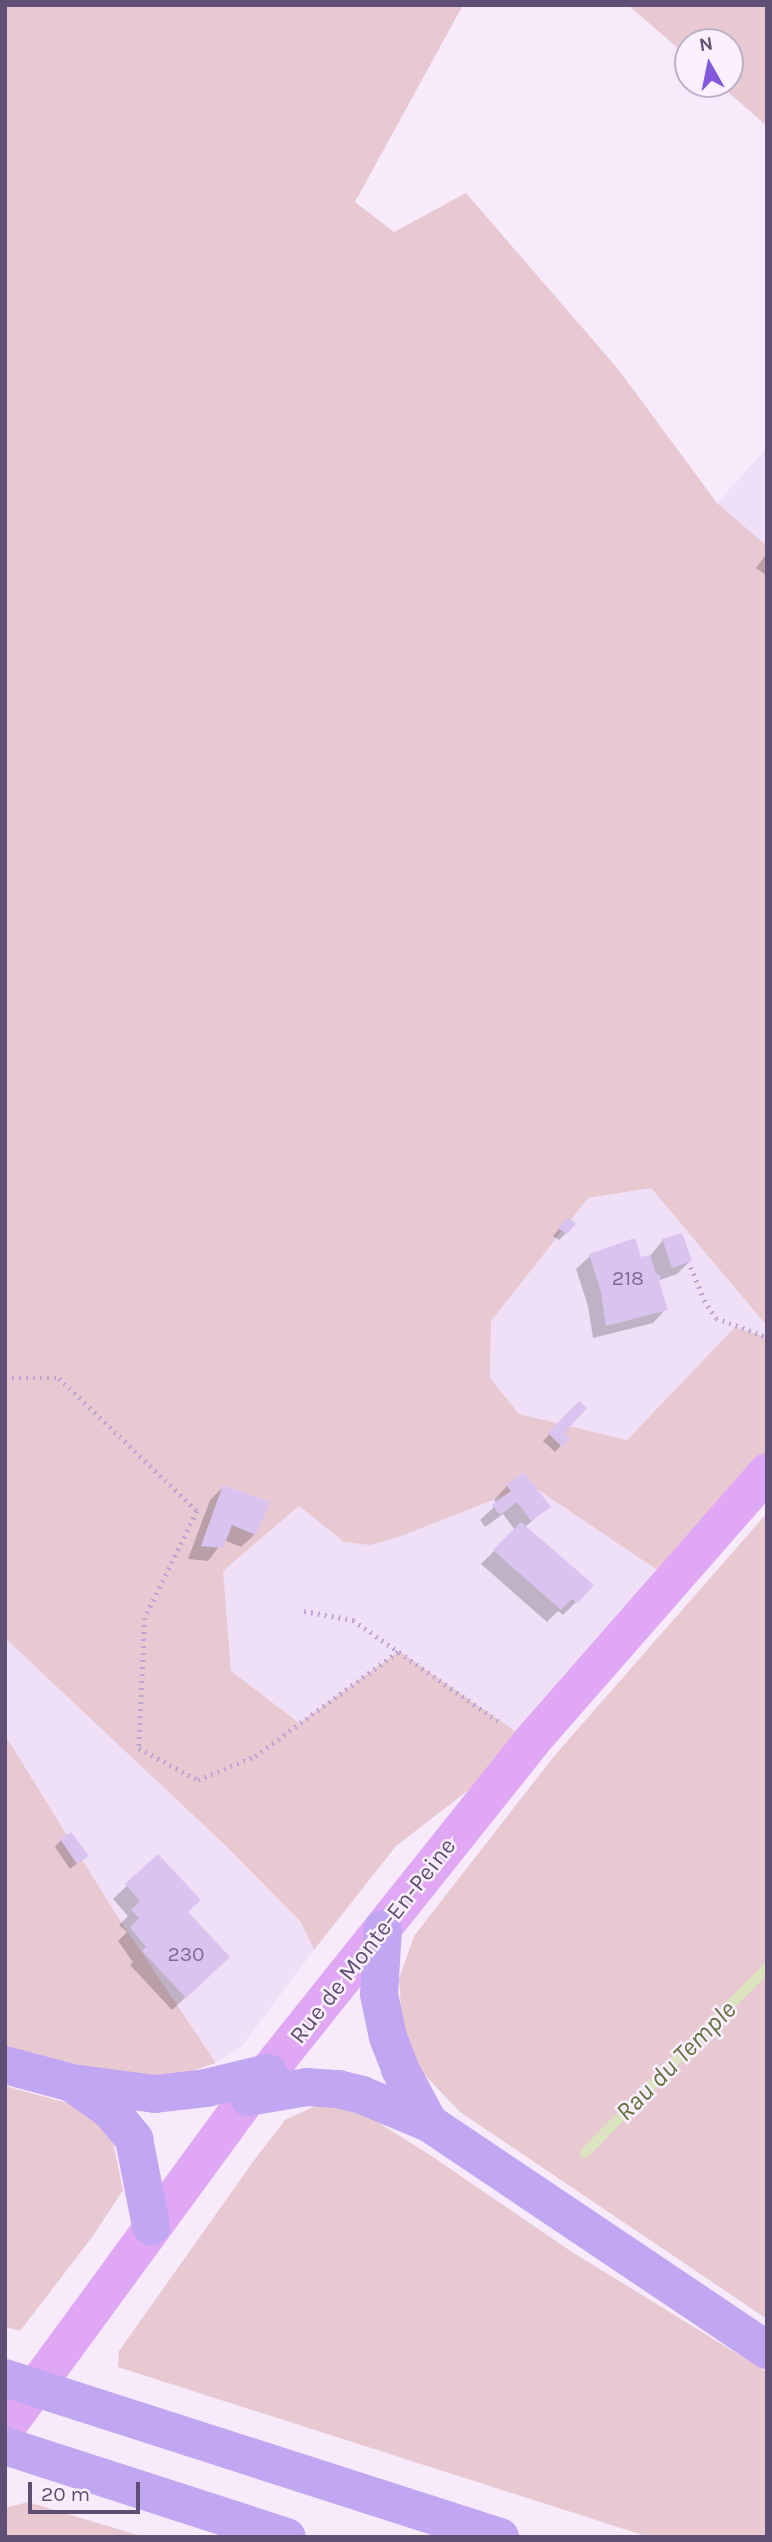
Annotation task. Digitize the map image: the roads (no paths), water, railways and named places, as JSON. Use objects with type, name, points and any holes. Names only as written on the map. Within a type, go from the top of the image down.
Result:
[{"type":"highway","points":[[383,1929],[379,1994],[388,2037],[400,2069],[429,2123]]},
{"type":"highway","points":[[5,2065],[72,2083],[155,2094],[258,2085],[338,2089],[362,2095],[429,2123],[767,2350]]},
{"type":"highway","points":[[72,2083],[110,2110],[134,2138],[151,2226]]},
{"type":"highway","points":[[5,2378],[500,2537]]},
{"type":"highway","points":[[5,2446],[287,2537]]},
{"type":"main road","name":"Rue de Monte-En-Peine","points":[[5,2429],[151,2226],[258,2085],[531,1742],[767,1472]]},
{"type":"waterway","name":"Rau du Temple","points":[[585,2153],[767,1968]]}]
